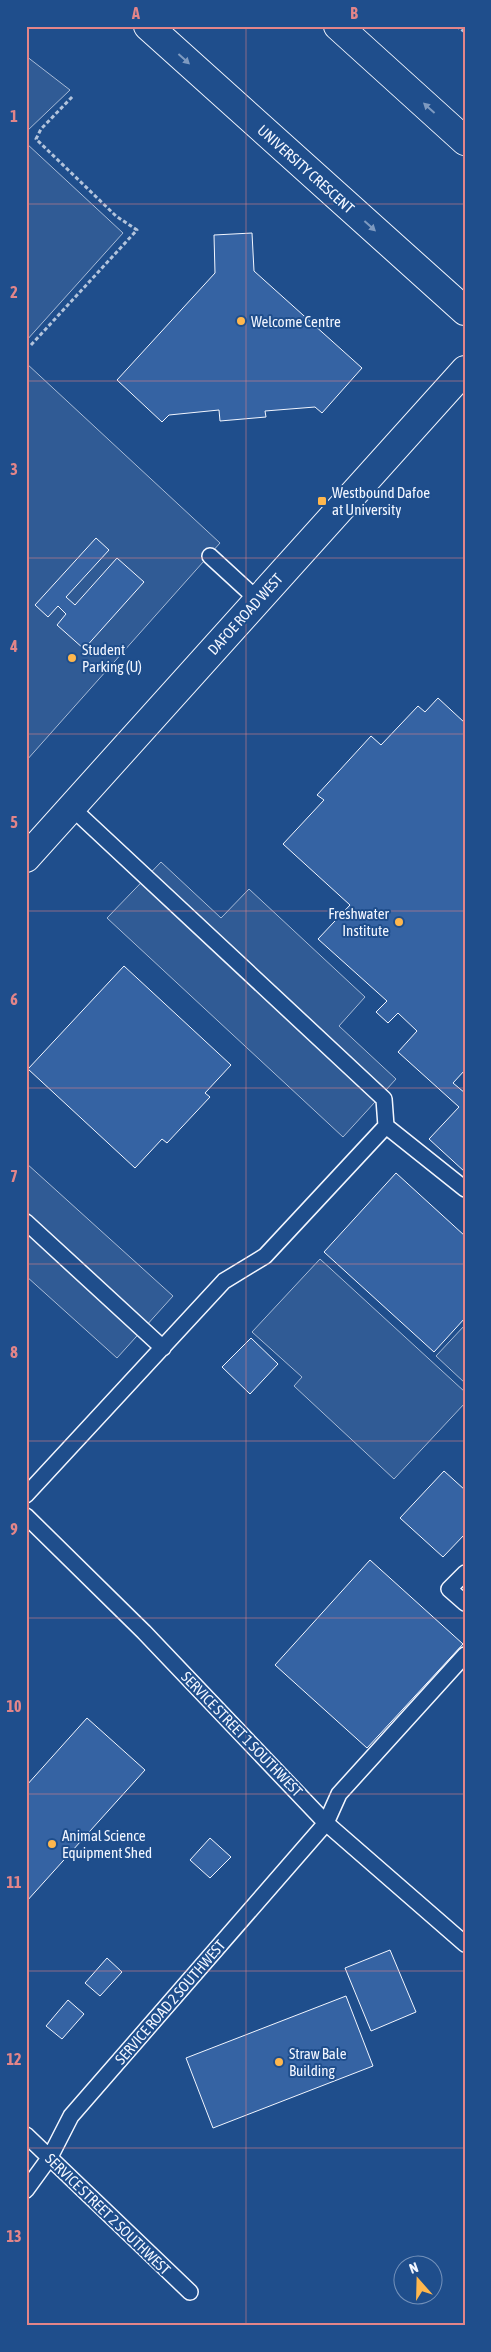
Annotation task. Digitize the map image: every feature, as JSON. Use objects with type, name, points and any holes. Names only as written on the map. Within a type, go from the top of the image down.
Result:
[{"type":"street","name":"UNIVERSITY CRESCENT","points":[[148,26],[465,311]]},
{"type":"street","points":[[338,26],[465,141]]},
{"type":"street","name":"DAFOE ROAD WEST","points":[[26,858],[465,370]]},
{"type":"lane","points":[[210,556],[258,600]]},
{"type":"lane","points":[[26,1494],[224,1281],[265,1256],[386,1126],[384,1098],[72,808]]},
{"type":"lane","points":[[386,1126],[465,1189]]},
{"type":"lane","points":[[26,1222],[162,1348]]},
{"type":"lane","name":"SERVICE STREET 1 SOUTHWEST","points":[[26,1516],[144,1632],[326,1823],[465,1944]]},
{"type":"lane","points":[[465,1573],[449,1589],[465,1603]]},
{"type":"lane","name":"SERVICE ROAD 2 SOUTHWEST","points":[[26,2190],[50,2157],[71,2116],[326,1823],[339,1794],[465,1655]]},
{"type":"lane","name":"SERVICE STREET 2 SOUTHWEST","points":[[26,2135],[190,2292]]},
{"type":"path","points":[[456,26],[465,32]]},
{"type":"path","points":[[31,345],[137,230],[116,216],[36,139],[41,129],[73,96]]},
{"type":"shaded area","points":[[26,56],[70,90],[26,132]]},
{"type":"shaded area","points":[[26,143],[123,233],[26,341]]},
{"type":"shaded area","name":"Student Parking (U)","points":[[26,363],[220,543],[26,761]]},
{"type":"shaded area","points":[[161,862],[221,918],[249,889],[365,997],[339,1026],[396,1079],[343,1137],[107,918]]},
{"type":"shaded area","points":[[26,1163],[173,1296],[117,1358],[26,1276]]},
{"type":"shaded area","points":[[320,1259],[465,1392],[465,1403],[394,1479],[294,1386],[302,1377],[252,1332]]},
{"type":"shaded area","points":[[465,1325],[465,1383],[436,1356]]},
{"type":"building","name":"Welcome Centre","points":[[252,233],[254,271],[362,368],[322,413],[315,407],[265,411],[266,417],[220,421],[219,410],[169,415],[162,422],[117,380],[215,273],[214,235]]},
{"type":"building","points":[[96,538],[109,550],[66,597],[75,605],[117,558],[144,582],[84,649],[57,625],[66,614],[58,606],[48,617],[35,605]]},
{"type":"building","name":"Freshwater Institute","points":[[438,698],[465,723],[465,1070],[453,1083],[465,1093],[465,1172],[429,1139],[459,1107],[398,1052],[417,1031],[398,1013],[388,1023],[376,1012],[387,1001],[318,939],[350,905],[283,844],[324,800],[317,795],[371,736],[381,745],[418,706],[425,712]]},
{"type":"building","points":[[124,966],[231,1065],[205,1093],[210,1097],[167,1143],[162,1139],[135,1168],[28,1069]]},
{"type":"building","points":[[396,1173],[465,1236],[465,1318],[434,1352],[324,1252]]},
{"type":"building","points":[[251,1338],[278,1364],[250,1394],[222,1367]]},
{"type":"building","points":[[444,1471],[465,1490],[465,1534],[443,1557],[400,1518]]},
{"type":"building","points":[[370,1560],[463,1644],[367,1748],[275,1665]]},
{"type":"building","name":"Animal Science Equipment Shed","points":[[87,1718],[145,1770],[26,1902],[26,1786]]},
{"type":"building","points":[[210,1838],[231,1857],[210,1878],[190,1860]]},
{"type":"building","points":[[390,1950],[416,2012],[371,2031],[345,1968]]},
{"type":"building","points":[[107,1958],[122,1972],[100,1996],[85,1983]]},
{"type":"building","name":"Straw Bale Building","points":[[346,1996],[373,2066],[213,2128],[186,2058]]},
{"type":"building","points":[[68,2000],[84,2014],[62,2039],[46,2026]]},
{"type":"place","name":"Welcome Centre","points":[[241,321]]},
{"type":"place","name":"Westbound Dafoe at University","points":[[322,501]]},
{"type":"place","name":"Student Parking (U)","points":[[72,658]]},
{"type":"place","name":"Freshwater Institute","points":[[399,922]]},
{"type":"place","name":"Animal Science Equipment Shed","points":[[52,1844]]},
{"type":"place","name":"Straw Bale Building","points":[[279,2062]]}]
